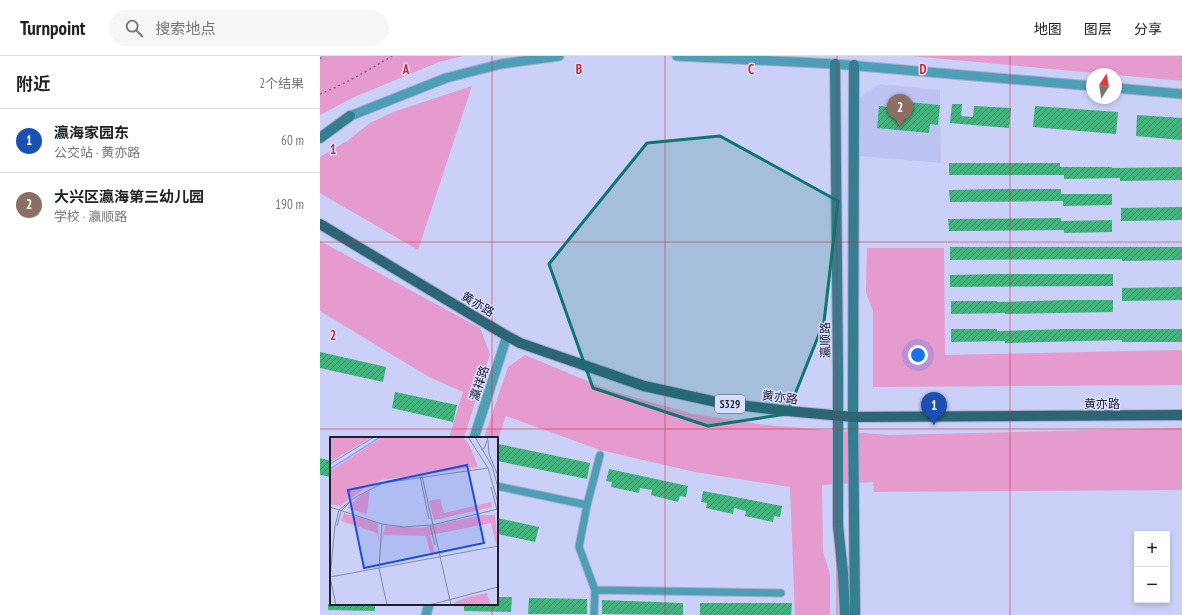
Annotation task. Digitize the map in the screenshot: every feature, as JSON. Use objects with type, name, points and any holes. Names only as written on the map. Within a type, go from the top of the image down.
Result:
[{"type":"main road","name":"瀛顺路","points":[[835,64],[838,526],[843,573],[845,615]]},
{"type":"main road","points":[[854,65],[853,417],[856,615]]},
{"type":"main road","points":[[320,129],[350,116]]},
{"type":"main road","points":[[320,138],[350,116]]},
{"type":"main road","name":"黄亦路","points":[[320,224],[520,343],[644,386],[721,403],[853,417],[1182,415]]},
{"type":"street","points":[[350,116],[446,78],[501,64],[559,56]]},
{"type":"street","points":[[677,56],[854,65],[1086,85]]},
{"type":"street","points":[[1122,89],[1182,94]]},
{"type":"street","name":"瀛祥路","points":[[474,437],[507,336]]},
{"type":"street","points":[[594,615],[595,590],[579,547],[587,505],[600,455]]},
{"type":"street","points":[[498,486],[587,505]]},
{"type":"street","points":[[595,590],[781,593]]},
{"type":"street","points":[[426,615],[429,605]]},
{"type":"path","points":[[320,59],[323,56]]},
{"type":"path","points":[[320,94],[361,74],[392,56]]},
{"type":"highlighted area","points":[[720,136],[838,201],[824,322],[787,414],[708,426],[593,388],[549,264],[647,143]]},
{"type":"shaded area","points":[[320,56],[463,56],[439,62],[352,98],[320,115]]},
{"type":"shaded area","points":[[911,56],[1182,56],[1182,81],[1122,75],[1122,68],[1086,68],[1086,72]]},
{"type":"shaded area","points":[[879,84],[940,90],[941,163],[859,156],[858,99]]},
{"type":"shaded area","points":[[472,86],[418,250],[320,193],[320,157],[347,141],[370,123],[393,112]]},
{"type":"shaded area","points":[[320,241],[480,328],[490,354],[464,437],[449,437],[463,392],[429,377],[320,311]]},
{"type":"shaded area","points":[[867,248],[944,248],[945,355],[1182,350],[1182,385],[873,387],[873,311],[866,293]]},
{"type":"shaded area","points":[[525,355],[609,390],[693,414],[766,425],[888,435],[1182,428],[1182,490],[874,492],[873,482],[822,485],[823,551],[830,575],[830,615],[795,615],[790,487],[695,472],[600,450],[506,416],[498,439],[498,437],[484,437],[508,367]]},
{"type":"building","points":[[897,101],[940,105],[938,125],[930,124],[929,133],[877,128],[879,106],[896,108]]},
{"type":"building","points":[[952,104],[962,104],[961,116],[973,117],[974,106],[1011,108],[1009,128],[950,123]]},
{"type":"building","points":[[1035,106],[1118,112],[1116,134],[1033,127]]},
{"type":"building","points":[[1137,115],[1182,118],[1182,140],[1136,136]]},
{"type":"building","points":[[949,163],[1060,163],[1060,167],[1112,168],[1182,167],[1182,180],[1120,181],[1120,178],[1064,179],[1064,175],[949,175]]},
{"type":"building","points":[[1061,189],[1061,194],[1112,194],[1112,205],[1063,206],[1063,201],[950,202],[949,190]]},
{"type":"building","points":[[1182,207],[1182,220],[1121,221],[1121,208]]},
{"type":"building","points":[[1061,218],[1061,221],[1112,220],[1112,232],[1064,233],[1064,230],[949,231],[948,219]]},
{"type":"building","points":[[950,247],[1182,247],[1182,260],[950,260]]},
{"type":"building","points":[[1113,274],[1113,286],[950,287],[950,275]]},
{"type":"building","points":[[1182,287],[1182,300],[1122,301],[1122,288]]},
{"type":"building","points":[[1113,300],[1113,312],[951,314],[951,301],[997,302]]},
{"type":"building","points":[[951,329],[997,329],[997,331],[1065,329],[1182,329],[1182,342],[1122,342],[1122,340],[1005,343],[1005,341],[951,342]]},
{"type":"building","points":[[320,352],[386,367],[383,382],[320,368]]},
{"type":"building","points":[[395,392],[457,405],[453,422],[392,408]]},
{"type":"building","points":[[498,444],[590,463],[587,479],[498,461]]},
{"type":"building","points":[[320,458],[330,461],[330,477],[320,475]]},
{"type":"building","points":[[609,469],[688,486],[686,497],[680,496],[678,502],[651,495],[652,490],[640,488],[639,493],[611,487],[612,482],[606,481]]},
{"type":"building","points":[[703,491],[782,506],[780,517],[774,516],[773,522],[745,516],[746,511],[734,508],[733,514],[706,508],[707,503],[701,502]]},
{"type":"building","points":[[498,518],[539,527],[535,542],[498,534]]},
{"type":"building","points":[[498,597],[512,597],[511,612],[464,611],[464,605],[498,605]]},
{"type":"building","points":[[529,598],[587,599],[587,614],[528,614]]},
{"type":"building","points":[[602,600],[683,603],[683,615],[602,614]]},
{"type":"building","points":[[700,603],[792,603],[791,615],[700,615]]},
{"type":"building","points":[[328,604],[375,605],[375,611],[328,610]]},
{"type":"place","name":"大兴区瀛海第三幼儿园","points":[[900,127]]},
{"type":"place","name":"瀛海家园东","points":[[934,425]]}]
